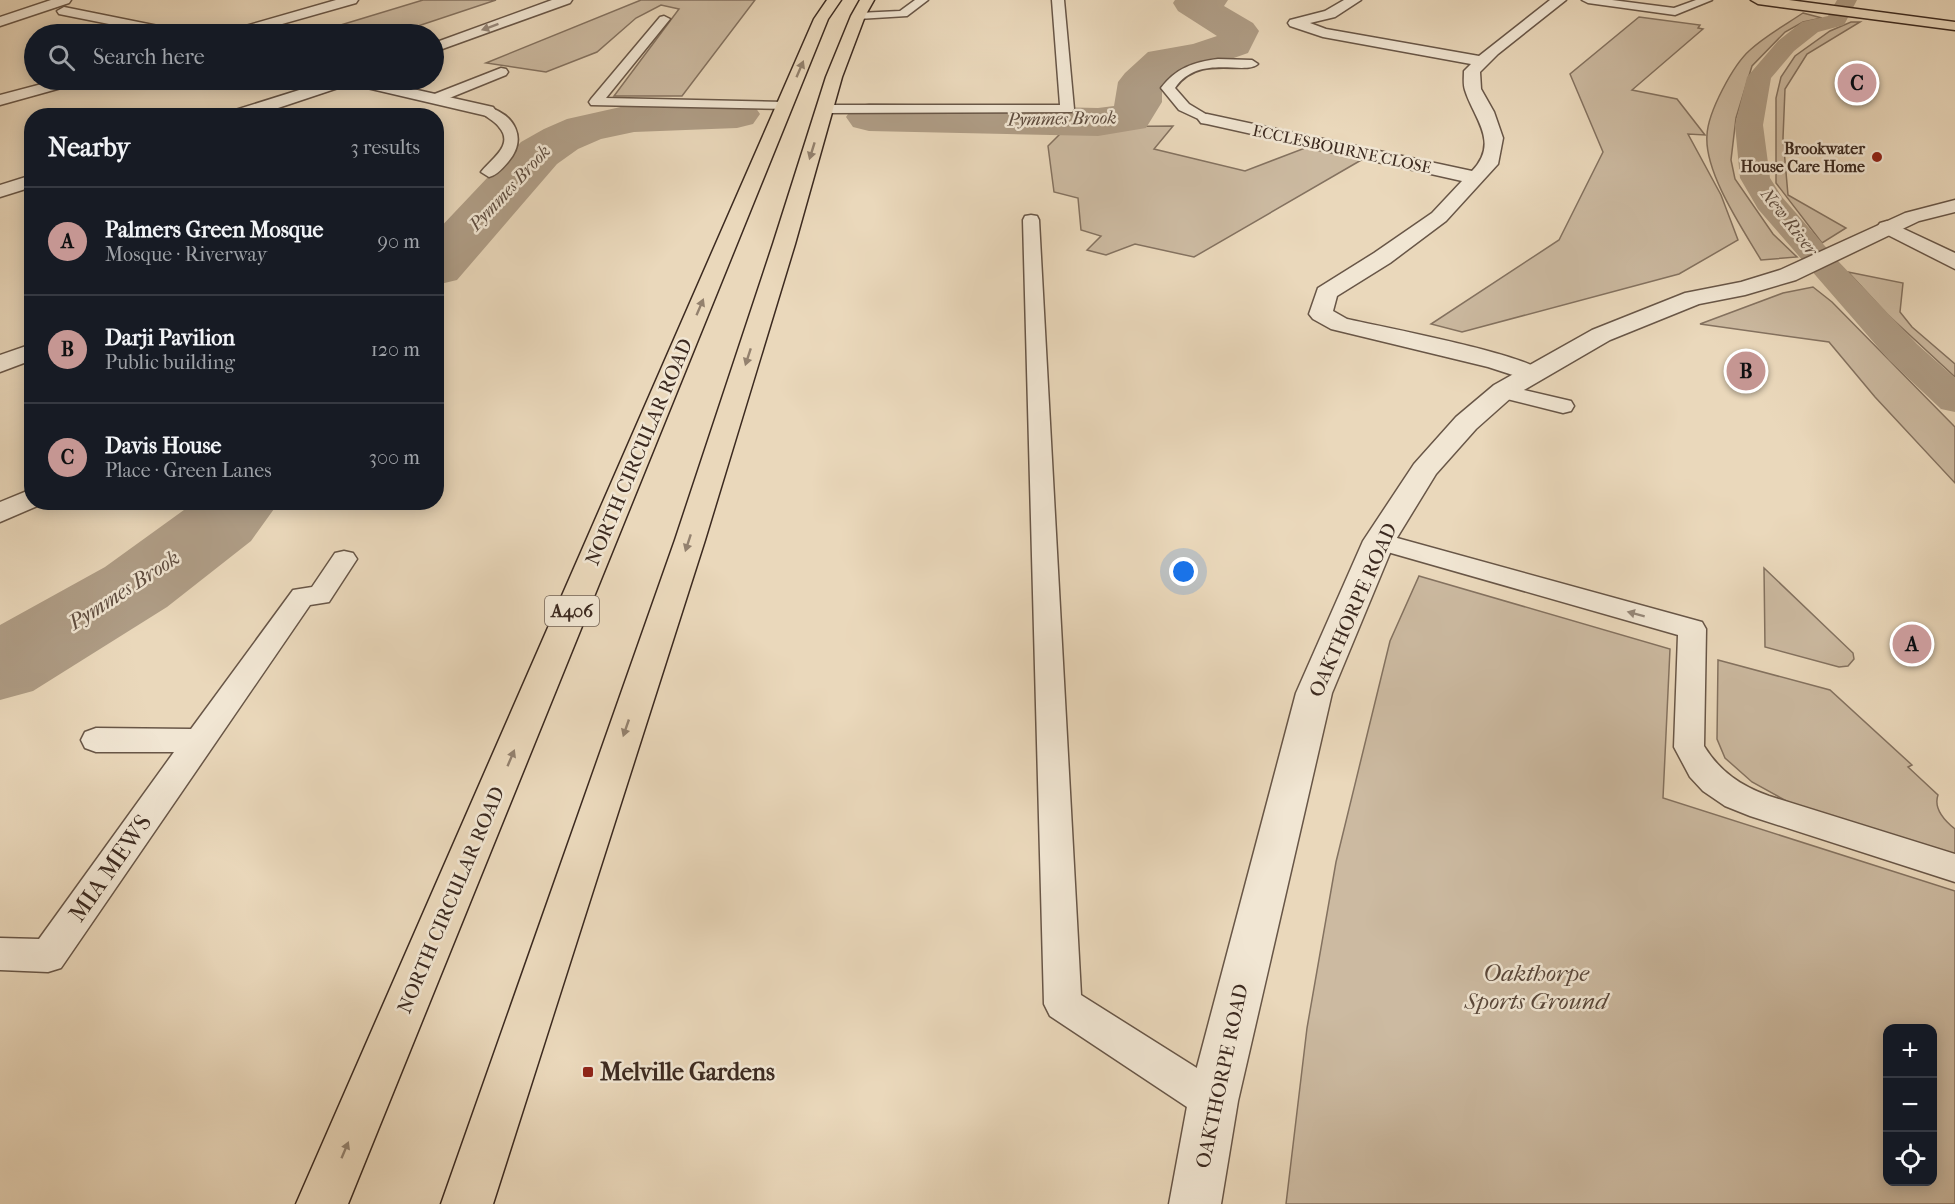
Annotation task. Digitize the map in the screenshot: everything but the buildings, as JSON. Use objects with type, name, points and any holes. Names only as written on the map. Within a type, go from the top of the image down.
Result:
[{"type":"main road","points":[[1758,0],[1955,26]]},
{"type":"main road","points":[[467,1204],[690,540],[784,244],[825,109],[853,5]]},
{"type":"main road","name":"NORTH CIRCULAR ROAD","points":[[322,1204],[821,19],[853,5]]},
{"type":"street","points":[[12,0],[46,6],[64,5],[139,24]]},
{"type":"street","points":[[268,24],[351,0]]},
{"type":"street","points":[[444,44],[565,0]]},
{"type":"street","points":[[1354,0],[1330,14],[1294,23],[1323,33],[1482,61]]},
{"type":"street","points":[[1517,382],[1496,361],[1339,324],[1321,314],[1326,293],[1382,258],[1439,217],[1489,164],[1494,138],[1485,112],[1473,89],[1472,71],[1559,0]]},
{"type":"street","points":[[0,22],[46,6]]},
{"type":"street","points":[[0,100],[36,90]]},
{"type":"street","points":[[260,108],[315,90]]},
{"type":"street","points":[[400,90],[487,111]]},
{"type":"street","name":"ECCLESBOURNE CLOSE","points":[[1207,119],[1476,178]]},
{"type":"street","points":[[0,191],[24,184]]},
{"type":"street","name":"OAKTHORPE ROAD","points":[[1195,1204],[1213,1101],[1314,693],[1379,541],[1424,470],[1466,423],[1517,382],[1601,335],[1693,298],[1745,288],[1788,275],[1887,227],[1912,217],[1955,206]]},
{"type":"street","points":[[1887,227],[1955,262]]},
{"type":"street","points":[[0,364],[24,354]]},
{"type":"street","points":[[0,513],[24,502]]},
{"type":"lane","points":[[853,5],[903,14],[922,0]]},
{"type":"lane","points":[[825,109],[1067,109],[1058,0]]},
{"type":"lane","points":[[1588,0],[1675,12],[1706,0]]},
{"type":"lane","points":[[664,19],[596,102],[784,106]]},
{"type":"lane","points":[[1207,119],[1177,102],[1168,88],[1170,83],[1187,71],[1220,62],[1252,64]]},
{"type":"lane","points":[[437,98],[501,72]]},
{"type":"lane","points":[[487,111],[509,129],[513,140],[508,154],[489,172]]},
{"type":"lane","points":[[1031,220],[1063,1004],[1213,1101]]},
{"type":"lane","points":[[1517,382],[1563,406]]},
{"type":"lane","points":[[1379,541],[1692,629],[1689,747],[1701,768],[1714,782],[1736,797],[1761,807],[1955,868]]},
{"type":"lane","name":"MIA MEWS","points":[[0,954],[48,956],[302,596],[320,596],[344,559]]},
{"type":"lane","points":[[96,740],[200,741]]},
{"type":"green space","points":[[423,0],[496,0],[424,24],[344,24]]},
{"type":"green space","points":[[641,0],[755,0],[682,96],[614,96],[679,9],[661,5],[636,18],[597,52],[546,72],[486,63]]},
{"type":"green space","points":[[1803,13],[1822,18],[1803,22],[1785,32],[1752,66],[1736,118],[1731,160],[1735,179],[1773,234],[1797,257],[1761,260],[1718,182],[1708,150],[1708,125],[1722,90],[1743,57],[1762,40]]},
{"type":"green space","points":[[1639,17],[1700,25],[1698,28],[1703,29],[1632,90],[1677,99],[1705,135],[1688,134],[1721,195],[1738,240],[1679,274],[1462,332],[1431,324],[1559,240],[1603,152],[1570,74]]},
{"type":"green space","points":[[1851,22],[1860,22],[1807,54],[1785,89],[1783,138],[1788,195],[1846,228],[1822,243],[1776,183],[1776,98],[1781,77],[1795,56],[1830,31]]},
{"type":"green space","points":[[1173,126],[1154,149],[1245,171],[1305,148],[1363,159],[1194,257],[1135,244],[1106,255],[1087,250],[1101,236],[1081,230],[1078,198],[1054,192],[1048,146],[1067,127]]},
{"type":"green space","points":[[1848,272],[1903,283],[1900,312],[1912,327],[1955,364],[1955,377],[1887,314]]},
{"type":"green space","points":[[1813,287],[1832,302],[1955,427],[1955,483],[1875,397],[1829,342],[1700,324],[1783,293]]},
{"type":"green space","points":[[1764,568],[1853,653],[1854,659],[1848,666],[1839,667],[1765,647]]},
{"type":"green space","name":"Oakthorpe Sports Ground","points":[[1419,576],[1670,649],[1663,798],[1955,891],[1955,1204],[1286,1204],[1307,1028],[1336,862],[1390,641]]},
{"type":"green space","points":[[1718,660],[1830,690],[1912,765],[1908,767],[1938,795],[1939,810],[1955,829],[1955,855],[1790,803],[1752,782],[1725,758],[1717,739]]},
{"type":"waterway","name":"Pymmes Brook","points":[[869,117],[1098,122],[1130,118],[1139,102],[1140,82],[1163,61],[1199,56],[1234,44],[1239,31],[1191,3],[1210,0]]},
{"type":"waterway","name":"New River","points":[[1847,0],[1836,20],[1810,27],[1786,46],[1759,77],[1749,125],[1755,178],[1769,202],[1826,268],[1903,352],[1955,400]]},
{"type":"waterway","name":"Pymmes Brook","points":[[444,258],[539,153],[561,139],[584,129],[634,118],[737,114]]},
{"type":"waterway","name":"Pymmes Brook","points":[[0,667],[136,587],[222,523],[233,510]]},
{"type":"place","name":"Davis House","points":[[1857,83]]},
{"type":"place","name":"Brookwater House Care Home","points":[[1877,157]]},
{"type":"place","name":"Darji Pavilion","points":[[1746,371]]},
{"type":"place","name":"Palmers Green Mosque","points":[[1912,644]]},
{"type":"place","name":"Melville Gardens","points":[[588,1072]]}]
